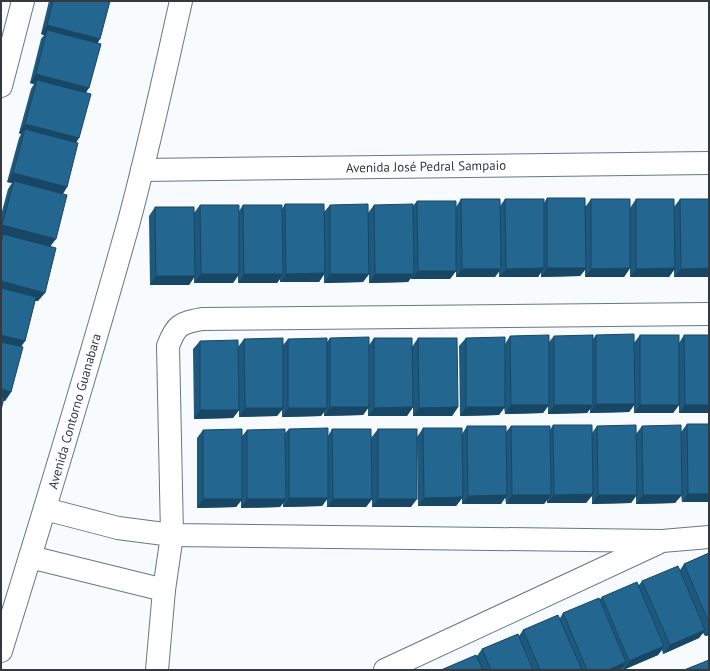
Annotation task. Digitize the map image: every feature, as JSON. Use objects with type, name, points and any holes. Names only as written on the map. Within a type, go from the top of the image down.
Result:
[{"type":"street","points":[[1,86],[23,1]]},
{"type":"street","name":"Avenida Contorno Guanabara","points":[[1,651],[45,509],[126,233],[181,1]]},
{"type":"street","name":"Avenida José Pedral Sampaio","points":[[142,170],[709,163]]},
{"type":"street","points":[[157,670],[164,590],[172,535],[168,346],[172,334],[184,322],[202,319],[709,314]]},
{"type":"street","points":[[45,509],[118,528],[172,535],[662,541],[709,537]]},
{"type":"street","points":[[385,670],[662,541]]},
{"type":"street","points":[[30,557],[164,590]]},
{"type":"building","points":[[53,1],[110,1],[100,39],[47,25]]},
{"type":"building","points":[[47,30],[101,44],[89,88],[36,74]]},
{"type":"building","points":[[37,80],[91,94],[79,138],[25,124]]},
{"type":"building","points":[[25,129],[78,143],[67,187],[13,173]]},
{"type":"building","points":[[14,181],[67,195],[56,239],[2,225]]},
{"type":"building","points":[[547,198],[585,198],[586,268],[547,268]]},
{"type":"building","points":[[461,199],[500,199],[501,269],[462,269]]},
{"type":"building","points":[[505,199],[544,199],[544,268],[506,269]]},
{"type":"building","points":[[591,199],[630,199],[630,268],[591,269]]},
{"type":"building","points":[[636,199],[674,199],[675,268],[636,269]]},
{"type":"building","points":[[680,199],[709,199],[709,268],[681,269]]},
{"type":"building","points":[[417,201],[456,201],[456,271],[418,271]]},
{"type":"building","points":[[285,204],[324,204],[325,273],[286,274]]},
{"type":"building","points":[[368,204],[369,274],[330,274],[330,205]]},
{"type":"building","points":[[413,204],[414,274],[375,274],[374,205]]},
{"type":"building","points":[[200,205],[239,205],[239,274],[201,274]]},
{"type":"building","points":[[243,205],[282,205],[283,274],[244,274]]},
{"type":"building","points":[[155,207],[194,207],[195,276],[156,276]]},
{"type":"building","points":[[3,234],[56,248],[45,293],[1,281],[1,243]]},
{"type":"building","points":[[1,288],[36,297],[25,341],[1,335]]},
{"type":"building","points":[[634,334],[635,404],[596,404],[596,335]]},
{"type":"building","points":[[549,335],[549,405],[511,405],[510,336]]},
{"type":"building","points":[[593,335],[593,405],[554,405],[554,336]]},
{"type":"building","points":[[640,335],[679,335],[679,405],[640,405]]},
{"type":"building","points":[[684,335],[709,335],[709,405],[685,405]]},
{"type":"building","points":[[369,337],[369,407],[330,407],[330,338]]},
{"type":"building","points":[[505,337],[505,407],[466,407],[466,338]]},
{"type":"building","points":[[283,338],[283,408],[245,408],[244,339]]},
{"type":"building","points":[[327,338],[327,408],[288,408],[288,339]]},
{"type":"building","points":[[374,338],[412,338],[413,407],[374,408]]},
{"type":"building","points":[[418,338],[457,338],[458,407],[419,408]]},
{"type":"building","points":[[238,340],[239,410],[200,410],[200,341]]},
{"type":"building","points":[[1,342],[23,347],[11,392],[1,389]]},
{"type":"building","points":[[1,397],[4,398],[1,410]]},
{"type":"building","points":[[687,424],[709,424],[709,494],[688,494]]},
{"type":"building","points":[[553,425],[592,425],[593,494],[554,495]]},
{"type":"building","points":[[636,425],[637,495],[598,495],[597,426]]},
{"type":"building","points":[[681,425],[682,495],[643,495],[642,426]]},
{"type":"building","points":[[467,426],[506,426],[507,495],[468,496]]},
{"type":"building","points":[[511,426],[550,426],[551,495],[512,495]]},
{"type":"building","points":[[328,428],[328,498],[289,498],[289,429]]},
{"type":"building","points":[[423,428],[462,428],[463,497],[424,498]]},
{"type":"building","points":[[242,429],[242,499],[203,499],[203,430]]},
{"type":"building","points":[[285,429],[286,499],[247,499],[247,430]]},
{"type":"building","points":[[332,429],[371,429],[372,499],[333,499]]},
{"type":"building","points":[[378,429],[417,429],[417,499],[378,499]]},
{"type":"building","points":[[709,553],[709,623],[684,564]]},
{"type":"building","points":[[678,566],[705,630],[670,645],[642,581]]},
{"type":"building","points":[[637,582],[664,646],[629,661],[602,597]]},
{"type":"building","points":[[599,598],[626,662],[608,670],[587,670],[563,613]]},
{"type":"building","points":[[558,615],[582,670],[540,670],[523,630]]},
{"type":"building","points":[[518,634],[533,670],[491,670],[482,649]]},
{"type":"building","points":[[476,655],[483,670],[441,670]]},
{"type":"building","points":[[709,660],[709,670],[684,670]]}]
